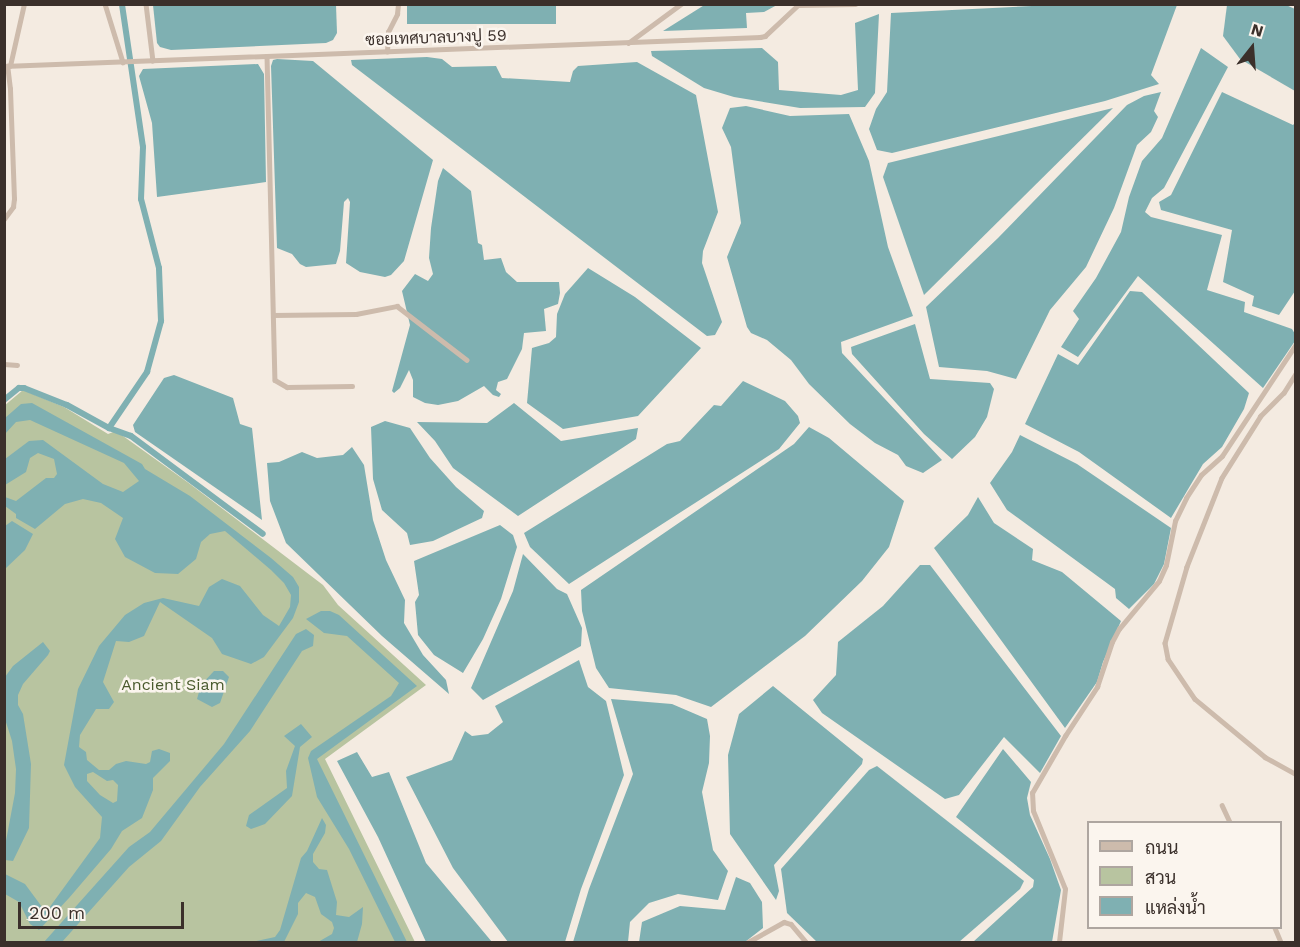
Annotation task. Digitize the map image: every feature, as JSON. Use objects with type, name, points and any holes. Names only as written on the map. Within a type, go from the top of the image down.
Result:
[{"type":"street","points":[[4,219],[13,207],[14,198],[7,66],[24,4]]},
{"type":"street","points":[[105,4],[125,62]]},
{"type":"street","points":[[146,4],[153,61]]},
{"type":"street","points":[[387,52],[388,32],[397,14],[398,4]]},
{"type":"street","points":[[628,43],[681,4]]},
{"type":"street","name":"ซอยเทศบาลบางปู 59","points":[[7,66],[760,37],[765,36],[798,5],[855,4]]},
{"type":"street","points":[[267,56],[274,375],[278,384],[287,387],[352,386]]},
{"type":"street","points":[[273,315],[356,314],[397,306],[467,360]]},
{"type":"street","points":[[1059,942],[1065,889],[1032,807],[1032,793],[1063,738],[1097,687],[1115,636],[1159,581],[1166,565],[1175,521],[1186,498],[1201,475],[1222,456],[1296,344]]},
{"type":"street","points":[[4,364],[17,365]]},
{"type":"street","points":[[1296,374],[1284,393],[1261,416],[1222,478],[1187,567],[1165,643],[1168,659],[1195,699],[1265,757],[1296,774]]},
{"type":"street","points":[[1222,805],[1230,821]]},
{"type":"street","points":[[748,942],[784,922],[791,924],[806,942]]},
{"type":"green space","name":"Ancient Siam","points":[[23,390],[64,407],[108,434],[116,431],[190,484],[323,585],[338,605],[426,685],[325,759],[415,942],[5,942],[4,406]]},
{"type":"water","points":[[706,4],[777,5],[764,12],[746,13],[747,28],[663,31]]},
{"type":"water","points":[[153,5],[336,5],[337,33],[333,40],[326,43],[171,50],[160,47],[157,43]]},
{"type":"water","points":[[407,5],[556,5],[556,24],[407,24]]},
{"type":"water","points":[[1053,5],[1177,5],[1151,75],[1159,84],[1105,101],[892,153],[877,150],[869,129],[876,109],[887,92],[891,13]]},
{"type":"water","points":[[1227,5],[1286,5],[1295,9],[1295,91],[1240,59],[1223,36]]},
{"type":"water","points":[[879,14],[875,93],[865,107],[800,108],[734,97],[704,88],[652,56],[651,51],[762,48],[778,62],[779,90],[841,95],[858,90],[855,23]]},
{"type":"water","points":[[1201,48],[1228,67],[1164,188],[1152,198],[1145,212],[1151,217],[1222,235],[1207,290],[1245,302],[1244,312],[1292,329],[1295,341],[1263,388],[1138,276],[1078,357],[1061,347],[1079,319],[1073,311],[1096,278],[1121,232],[1129,197],[1142,161],[1162,138]]},
{"type":"water","points":[[427,57],[442,59],[452,67],[496,66],[502,78],[570,82],[573,71],[578,66],[637,62],[696,95],[718,212],[703,251],[702,263],[722,322],[715,335],[707,336],[352,65],[351,60]]},
{"type":"water","points":[[273,60],[313,61],[433,160],[404,261],[391,275],[385,277],[360,272],[346,263],[350,202],[348,198],[344,202],[340,251],[336,264],[306,267],[300,264],[292,254],[277,248],[271,66]]},
{"type":"water","points":[[258,64],[264,74],[266,182],[157,197],[152,123],[139,76],[143,69]]},
{"type":"water","points":[[1161,92],[1154,111],[1158,117],[1151,132],[1137,145],[1114,208],[1086,267],[1050,310],[1016,379],[987,371],[939,367],[926,307],[998,238],[1127,105],[1144,96]]},
{"type":"water","points":[[1222,92],[1293,125],[1295,123],[1295,291],[1279,315],[1252,306],[1254,296],[1223,282],[1232,230],[1161,210],[1159,202],[1171,195]]},
{"type":"water","points":[[746,106],[790,116],[849,114],[869,161],[888,247],[913,316],[841,342],[842,353],[942,460],[923,473],[906,466],[898,455],[875,443],[850,424],[809,384],[791,360],[767,340],[751,333],[747,327],[727,257],[741,223],[731,147],[722,128],[730,108]]},
{"type":"water","points":[[1113,108],[924,295],[883,177],[888,163]]},
{"type":"water","points":[[443,168],[471,191],[478,243],[482,245],[484,260],[501,258],[506,272],[517,282],[559,282],[560,293],[558,304],[544,309],[546,331],[524,333],[522,349],[507,379],[498,382],[496,390],[501,394],[499,397],[493,395],[484,386],[458,401],[438,405],[425,403],[413,397],[413,380],[409,370],[400,388],[394,393],[392,391],[410,325],[402,291],[415,274],[428,281],[433,274],[429,258],[431,228],[438,181]]},
{"type":"water","points":[[588,268],[635,297],[701,348],[638,416],[563,429],[527,403],[532,348],[549,343],[556,337],[557,314],[565,294]]},
{"type":"water","points":[[1130,291],[1142,292],[1249,393],[1244,409],[1222,447],[1203,464],[1171,518],[1079,452],[1025,424],[1058,354],[1078,365]]},
{"type":"water","points":[[915,324],[930,379],[990,383],[994,389],[987,417],[975,437],[952,459],[924,434],[852,354],[851,347]]},
{"type":"water","points":[[174,375],[233,398],[240,424],[252,428],[262,520],[135,432],[133,425],[164,378]]},
{"type":"water","points":[[743,381],[785,401],[798,416],[800,423],[779,449],[569,584],[530,547],[524,533],[667,444],[680,441],[714,405],[721,406]]},
{"type":"water","points":[[32,403],[142,464],[145,469],[190,496],[271,558],[293,577],[299,587],[299,602],[293,618],[264,657],[251,664],[222,654],[212,638],[160,602],[144,636],[129,642],[116,641],[103,682],[114,702],[109,709],[96,709],[80,735],[79,747],[86,752],[87,760],[99,770],[109,770],[116,764],[126,761],[146,764],[150,762],[152,751],[159,749],[170,753],[170,761],[153,778],[153,790],[142,818],[122,831],[111,849],[39,930],[30,924],[19,902],[5,894],[5,874],[25,884],[42,907],[49,908],[100,838],[102,817],[75,787],[64,765],[78,689],[99,646],[125,615],[144,603],[163,598],[199,606],[209,587],[222,579],[240,586],[263,615],[279,626],[290,607],[291,595],[284,583],[271,570],[225,531],[210,534],[201,542],[196,559],[178,574],[155,573],[125,557],[115,539],[123,518],[101,503],[83,499],[65,504],[35,529],[16,518],[16,514],[5,506],[5,497],[16,501],[46,478],[54,478],[57,474],[54,459],[38,453],[30,458],[26,472],[5,485],[5,459],[29,441],[43,440],[103,484],[123,492],[139,481],[124,463],[30,420],[16,422],[5,434],[5,418],[21,404]],"holes":[[[93,772],[107,781],[113,780],[118,785],[117,801],[113,803],[100,795],[87,781],[87,774]]]},
{"type":"water","points":[[514,403],[561,441],[638,428],[636,439],[518,516],[453,468],[435,441],[417,422],[487,423]]},
{"type":"water","points":[[385,421],[410,428],[430,458],[456,487],[484,511],[482,518],[433,541],[410,545],[407,533],[382,510],[373,479],[371,427]]},
{"type":"water","points":[[809,427],[829,438],[904,501],[889,547],[862,581],[805,636],[711,707],[676,695],[609,688],[596,668],[582,611],[581,590],[794,444]]},
{"type":"water","points":[[1020,435],[1077,464],[1171,528],[1164,564],[1154,584],[1129,609],[1116,598],[1115,589],[1007,510],[990,483],[1012,452]]},
{"type":"water","points":[[352,447],[364,465],[373,520],[386,560],[405,600],[404,623],[423,655],[446,680],[449,694],[382,636],[286,543],[270,501],[267,463],[279,462],[302,452],[317,458],[343,455]]},
{"type":"water","points":[[978,497],[994,523],[1033,549],[1032,560],[1062,572],[1121,621],[1097,682],[1065,728],[934,548],[968,515]]},
{"type":"water","points":[[12,521],[33,534],[25,550],[5,569],[5,526]]},
{"type":"water","points":[[500,525],[513,535],[517,547],[501,599],[483,639],[463,673],[434,655],[418,635],[415,602],[419,595],[414,561]]},
{"type":"water","points":[[523,554],[557,589],[567,594],[582,628],[581,646],[483,700],[471,688],[513,591]]},
{"type":"water","points":[[920,565],[930,565],[1061,736],[1040,773],[1004,737],[959,795],[945,799],[822,713],[813,700],[836,675],[838,642],[883,606]]},
{"type":"water","points":[[321,611],[330,611],[339,615],[417,686],[317,759],[407,942],[395,942],[349,849],[317,797],[308,758],[311,751],[391,696],[399,683],[347,636],[324,633],[306,619]]},
{"type":"water","points":[[306,629],[314,635],[313,646],[302,651],[250,731],[200,787],[161,841],[129,867],[62,942],[44,942],[129,847],[150,832],[224,744],[296,634]]},
{"type":"water","points":[[43,642],[50,651],[23,684],[18,695],[18,705],[23,714],[31,764],[29,828],[13,861],[5,860],[5,846],[15,793],[16,769],[12,741],[5,719],[5,677],[13,666]]},
{"type":"water","points":[[579,660],[588,687],[606,701],[624,775],[581,889],[565,942],[508,942],[453,868],[406,777],[452,760],[465,731],[472,736],[488,734],[503,722],[495,706]]},
{"type":"water","points":[[214,671],[223,671],[229,677],[220,703],[212,707],[197,699],[201,685]]},
{"type":"water","points":[[773,686],[863,759],[862,764],[774,865],[779,891],[776,900],[730,834],[728,755],[739,714]]},
{"type":"water","points":[[611,699],[672,704],[707,719],[710,736],[709,763],[702,792],[713,850],[728,871],[718,900],[678,894],[649,903],[630,922],[628,942],[573,942],[589,889],[633,774]]},
{"type":"water","points":[[301,724],[312,737],[300,747],[292,796],[265,824],[251,829],[246,826],[249,815],[287,788],[286,771],[295,746],[284,736]]},
{"type":"water","points":[[1003,749],[1031,782],[1027,798],[1030,815],[1061,890],[1052,942],[973,942],[1033,887],[1034,880],[956,817]]},
{"type":"water","points":[[357,752],[372,777],[389,772],[426,863],[492,942],[426,942],[378,837],[337,761]]},
{"type":"water","points":[[877,766],[1024,881],[1020,889],[959,942],[817,942],[787,913],[781,869],[869,770]]},
{"type":"water","points":[[322,818],[326,825],[325,833],[313,854],[313,862],[319,869],[327,870],[337,902],[336,915],[349,917],[363,907],[362,924],[357,942],[318,942],[332,934],[334,928],[332,922],[321,914],[315,897],[306,893],[298,903],[298,914],[284,942],[251,942],[275,937],[280,930],[301,858],[307,851]]},
{"type":"water","points":[[736,877],[750,883],[762,902],[763,928],[745,942],[639,942],[642,922],[680,906],[725,910]]},
{"type":"waterway","points":[[109,428],[147,372],[161,321],[159,268],[141,199],[143,147],[122,4]]},
{"type":"waterway","points":[[4,400],[19,388],[24,388],[67,405],[109,428],[131,436],[263,534]]}]
